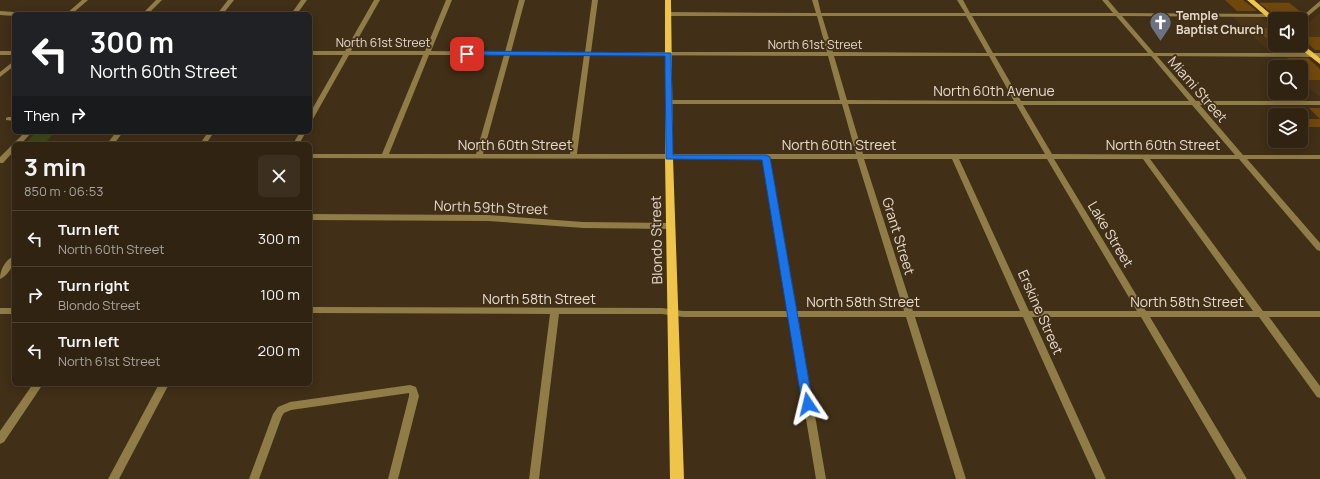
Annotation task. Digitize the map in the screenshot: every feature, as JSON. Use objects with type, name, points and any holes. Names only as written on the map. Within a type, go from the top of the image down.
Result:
[{"type":"main road","name":"Blondo Street","points":[[668,0],[669,158],[676,479]]},
{"type":"main road","points":[[1250,0],[1267,15]]},
{"type":"main road","points":[[1316,54],[1320,62]]},
{"type":"street","points":[[71,12],[85,0]]},
{"type":"street","points":[[147,12],[159,0]]},
{"type":"street","points":[[222,12],[231,0]]},
{"type":"street","points":[[295,12],[304,0]]},
{"type":"street","points":[[312,115],[377,0]]},
{"type":"street","points":[[384,157],[449,0]]},
{"type":"street","points":[[479,157],[522,0]]},
{"type":"street","points":[[573,157],[595,0]]},
{"type":"street","name":"Grant Street","points":[[815,0],[860,157],[961,479]]},
{"type":"street","name":"Lake Street","points":[[960,0],[1050,157],[1242,479]]},
{"type":"street","name":"Miami Street","points":[[1105,0],[1320,248]]},
{"type":"street","points":[[1308,14],[1320,3]]},
{"type":"street","points":[[0,13],[12,14]]},
{"type":"street","points":[[668,14],[1267,15]]},
{"type":"street","points":[[0,53],[12,53]]},
{"type":"street","name":"North 61st Street","points":[[312,53],[831,55],[1316,54]]},
{"type":"street","points":[[0,75],[12,64]]},
{"type":"street","name":"North 60th Avenue","points":[[669,102],[1320,103]]},
{"type":"street","points":[[19,142],[27,134]]},
{"type":"street","points":[[112,142],[118,134]]},
{"type":"street","points":[[0,161],[3,155],[12,148]]},
{"type":"street","name":"North 60th Street","points":[[312,156],[669,158],[1320,157]]},
{"type":"street","points":[[766,157],[821,479]]},
{"type":"street","name":"Erskine Street","points":[[955,157],[1101,479]]},
{"type":"street","points":[[1145,157],[1320,394]]},
{"type":"street","name":"North 59th Street","points":[[312,217],[488,218],[583,225],[671,226]]},
{"type":"street","points":[[0,276],[12,261]]},
{"type":"street","name":"North 58th Street","points":[[312,310],[662,311],[673,313],[792,314],[1320,314]]},
{"type":"street","points":[[0,311],[12,311]]},
{"type":"street","points":[[534,479],[555,311]]},
{"type":"street","points":[[0,439],[37,386]]},
{"type":"street","points":[[113,479],[163,386]]},
{"type":"street","points":[[254,479],[281,410],[290,406],[402,389],[413,390],[414,396],[393,479]]},
{"type":"shaded area","points":[[1259,2],[1289,2],[1300,11],[1299,12],[1270,12]]},
{"type":"shaded area","points":[[1320,13],[1320,50],[1315,50],[1308,44],[1308,23]]},
{"type":"shaded area","points":[[1232,17],[1261,17],[1268,23],[1268,50]]},
{"type":"shaded area","points":[[1276,58],[1307,58],[1320,69],[1320,97],[1308,87],[1308,60],[1278,60]]},
{"type":"green space","points":[[34,134],[53,134],[46,142],[27,142]]},
{"type":"building","points":[[1225,0],[1243,0],[1257,11],[1237,11]]},
{"type":"building","points":[[1259,3],[1289,3],[1301,12],[1271,12]]},
{"type":"building","points":[[1255,28],[1268,28],[1268,40]]},
{"type":"building","points":[[1308,37],[1320,37],[1320,50],[1315,50],[1308,44]]},
{"type":"building","points":[[1287,58],[1308,58],[1320,69],[1320,80],[1308,80],[1308,60],[1289,60]]},
{"type":"building","points":[[1309,108],[1320,108],[1320,119]]},
{"type":"building","points":[[1308,119],[1320,119],[1320,127],[1308,127]]},
{"type":"place","name":"Temple Baptist Church","points":[[1161,42]]},
{"type":"route","points":[[467,54],[668,54],[669,158],[766,157],[808,404]]}]
